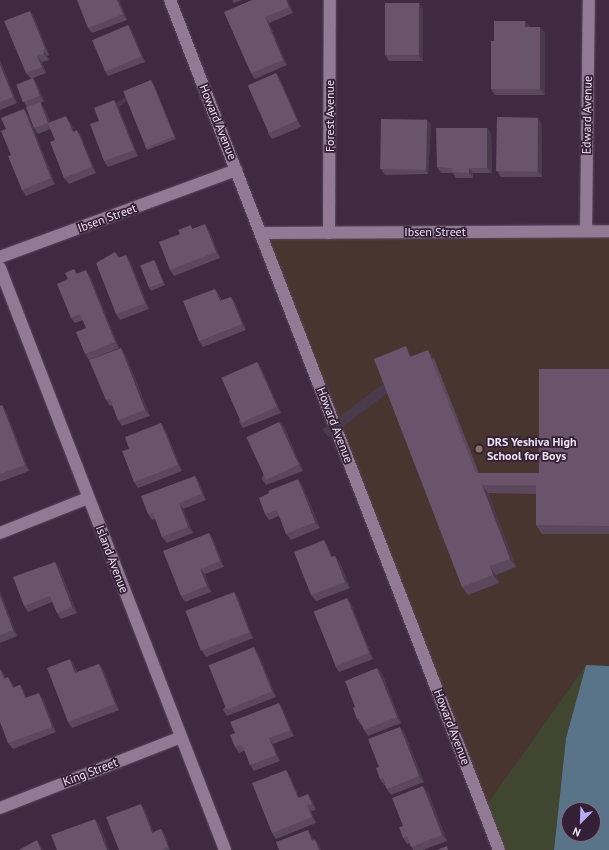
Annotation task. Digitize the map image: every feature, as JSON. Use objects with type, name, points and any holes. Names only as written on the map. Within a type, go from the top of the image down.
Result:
[{"type":"street","name":"Howard Avenue","points":[[170,0],[262,233],[499,850]]},
{"type":"street","name":"Forest Avenue","points":[[329,233],[330,0]]},
{"type":"street","name":"Edward Avenue","points":[[586,231],[589,0]]},
{"type":"street","name":"Ibsen Street","points":[[0,257],[237,170]]},
{"type":"street","name":"Ibsen Street","points":[[262,233],[609,230]]},
{"type":"street","name":"Island Avenue","points":[[0,268],[225,850]]},
{"type":"street","points":[[0,533],[88,498]]},
{"type":"street","name":"King Street","points":[[0,808],[181,737]]},
{"type":"shaded area","name":"DRS Yeshiva High School for Boys","points":[[609,230],[609,666],[586,665],[487,804],[266,232]]},
{"type":"green space","points":[[586,665],[566,738],[554,850],[504,850],[487,804]]},
{"type":"water","points":[[586,665],[609,666],[609,850],[554,850],[566,738]]},
{"type":"building","points":[[77,0],[117,0],[123,14],[88,28]]},
{"type":"building","points":[[252,0],[286,0],[289,7],[265,17],[283,60],[251,73],[224,12]]},
{"type":"building","points":[[385,3],[419,3],[419,55],[385,55]]},
{"type":"building","points":[[30,11],[45,49],[43,50],[44,54],[37,56],[42,67],[26,73],[4,21]]},
{"type":"building","points":[[494,21],[525,21],[525,27],[540,27],[540,89],[491,89],[491,41],[494,41]]},
{"type":"building","points":[[128,25],[141,56],[105,72],[92,40]]},
{"type":"building","points":[[0,65],[13,97],[0,102]]},
{"type":"building","points":[[276,73],[297,121],[269,133],[248,86]]},
{"type":"building","points":[[33,78],[40,96],[23,102],[16,84]]},
{"type":"building","points":[[151,80],[174,137],[146,148],[123,91]]},
{"type":"building","points":[[114,100],[134,150],[104,161],[90,124],[99,121],[94,108]]},
{"type":"building","points":[[40,102],[48,123],[34,128],[26,107]]},
{"type":"building","points":[[24,109],[51,178],[22,190],[8,156],[11,155],[1,131],[6,129],[1,118]]},
{"type":"building","points":[[66,116],[73,132],[77,130],[92,167],[64,178],[50,142],[55,140],[48,123]]},
{"type":"building","points":[[497,117],[538,118],[537,172],[496,171]]},
{"type":"building","points":[[381,119],[427,120],[426,170],[380,169]]},
{"type":"building","points":[[436,128],[487,128],[487,168],[469,168],[469,173],[452,172],[452,168],[437,167]]},
{"type":"building","points":[[205,224],[216,252],[170,270],[159,242],[180,234],[178,230],[191,225],[192,229]]},
{"type":"building","points":[[115,252],[118,258],[126,255],[145,303],[116,314],[96,263]]},
{"type":"building","points":[[154,260],[163,282],[149,288],[140,266]]},
{"type":"building","points":[[74,269],[76,274],[86,270],[115,342],[85,354],[76,332],[86,328],[80,314],[71,318],[57,284],[68,279],[65,273]]},
{"type":"building","points":[[215,289],[220,301],[231,297],[242,324],[199,341],[183,301]]},
{"type":"building","points":[[406,346],[410,357],[428,350],[476,473],[539,473],[539,369],[609,369],[609,526],[536,525],[536,485],[482,485],[510,559],[490,566],[493,575],[462,587],[374,359]]},
{"type":"building","points":[[121,348],[145,410],[118,420],[110,399],[106,400],[89,360]]},
{"type":"building","points":[[257,362],[277,407],[241,423],[221,378]]},
{"type":"building","points":[[2,405],[25,465],[0,474],[0,406]]},
{"type":"building","points":[[279,422],[299,465],[266,480],[246,437]]},
{"type":"building","points":[[161,423],[178,465],[134,482],[122,451],[129,449],[125,437]]},
{"type":"building","points":[[195,476],[202,494],[179,503],[188,527],[162,537],[153,513],[148,514],[141,496]]},
{"type":"building","points":[[298,479],[315,522],[286,534],[277,510],[265,514],[259,498],[269,493],[268,491]]},
{"type":"building","points":[[209,533],[220,561],[200,569],[207,586],[181,596],[163,551]]},
{"type":"building","points":[[324,540],[331,557],[335,556],[345,582],[311,595],[294,552]]},
{"type":"building","points":[[55,562],[72,607],[57,613],[50,596],[24,606],[13,577]]},
{"type":"building","points":[[234,592],[249,632],[201,651],[185,611]]},
{"type":"building","points":[[0,596],[13,630],[0,635]]},
{"type":"building","points":[[347,598],[369,653],[336,666],[314,611]]},
{"type":"building","points":[[254,647],[272,692],[227,710],[209,665]]},
{"type":"building","points":[[70,659],[75,673],[99,664],[115,704],[68,722],[47,668]]},
{"type":"building","points":[[377,668],[397,717],[364,730],[359,718],[357,719],[353,708],[355,707],[345,681]]},
{"type":"building","points":[[0,669],[4,679],[8,677],[13,688],[20,685],[25,698],[39,693],[52,727],[8,743],[0,722]]},
{"type":"building","points":[[279,703],[290,730],[269,738],[276,755],[250,765],[244,749],[240,745],[235,747],[230,735],[235,733],[230,722]]},
{"type":"building","points":[[400,727],[419,776],[387,789],[383,778],[380,779],[376,768],[379,767],[368,739]]},
{"type":"building","points":[[286,770],[298,798],[308,794],[312,804],[307,805],[312,817],[272,833],[252,783]]},
{"type":"building","points":[[423,786],[442,835],[411,847],[407,836],[403,838],[399,827],[403,826],[392,798]]},
{"type":"building","points":[[141,804],[152,833],[161,829],[168,847],[161,850],[119,850],[106,817]]},
{"type":"building","points":[[95,819],[107,850],[57,850],[51,835]]},
{"type":"building","points":[[308,830],[312,841],[315,839],[319,850],[279,850],[276,842]]},
{"type":"building","points":[[37,840],[41,850],[19,850]]},
{"type":"building","points":[[447,846],[448,850],[437,850]]},
{"type":"place","name":"DRS Yeshiva High School for Boys","points":[[479,449]]}]
